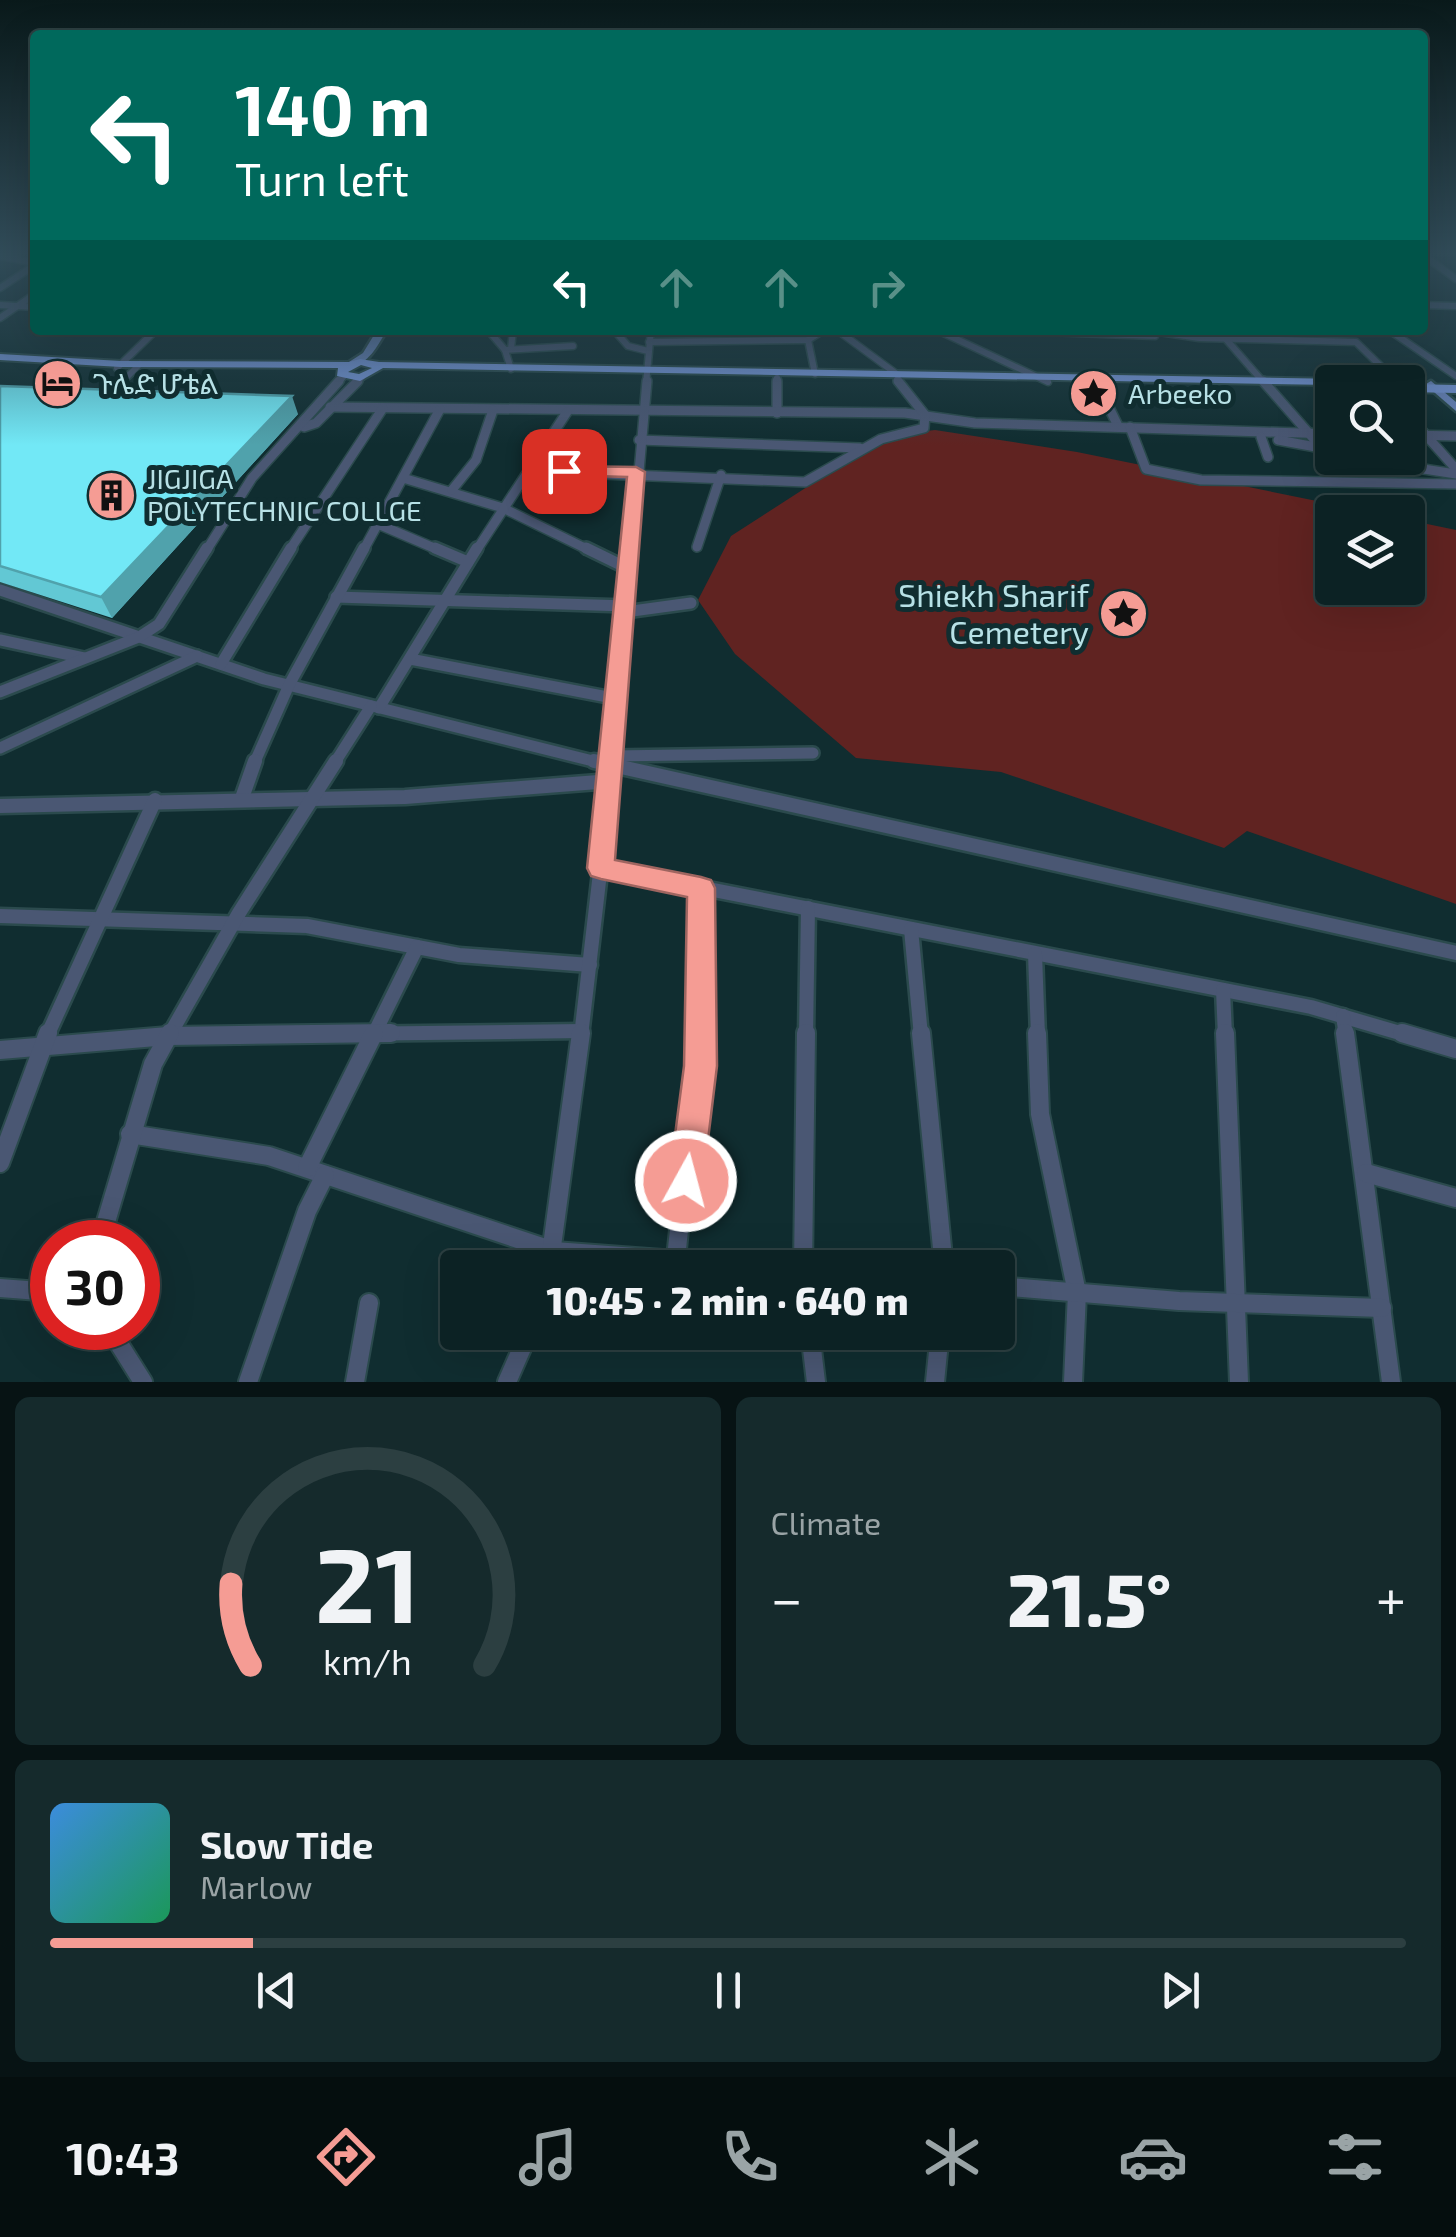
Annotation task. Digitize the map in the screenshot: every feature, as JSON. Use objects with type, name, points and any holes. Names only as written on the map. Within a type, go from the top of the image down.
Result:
[{"type":"highway","points":[[0,359],[119,366],[346,370],[376,364],[777,378],[1315,386]]},
{"type":"highway","points":[[364,377],[376,372],[376,364]]},
{"type":"highway","points":[[346,370],[364,377],[420,373],[815,374],[898,378]]},
{"type":"highway","points":[[1043,380],[1315,382]]},
{"type":"main road","points":[[346,370],[366,355],[381,335]]},
{"type":"main road","points":[[376,364],[384,335]]},
{"type":"main road","points":[[1444,387],[1456,400]]},
{"type":"main road","points":[[1444,387],[1456,408]]},
{"type":"street","points":[[119,366],[151,335]]},
{"type":"street","points":[[493,335],[508,349],[574,346]]},
{"type":"street","points":[[511,369],[508,349],[512,335]]},
{"type":"street","points":[[618,335],[628,346],[648,347],[808,340],[816,335]]},
{"type":"street","points":[[553,1250],[613,767],[650,335]]},
{"type":"street","points":[[528,470],[721,475],[805,482],[862,448],[920,432],[924,415],[898,378],[875,354],[845,335]]},
{"type":"street","points":[[958,335],[1043,380]]},
{"type":"street","points":[[1152,335],[1356,342]]},
{"type":"street","points":[[1174,335],[1180,336]]},
{"type":"street","points":[[1222,335],[1315,440]]},
{"type":"street","points":[[1285,335],[1290,341]]},
{"type":"street","points":[[1348,335],[1380,365]]},
{"type":"street","points":[[1396,335],[1456,376]]},
{"type":"street","points":[[808,340],[815,374]]},
{"type":"street","points":[[1439,364],[1456,364]]},
{"type":"street","points":[[104,398],[137,366]]},
{"type":"street","points":[[0,692],[139,637],[159,624],[252,478],[289,432],[313,426],[346,370]]},
{"type":"street","points":[[325,407],[364,377]]},
{"type":"street","points":[[777,378],[777,413]]},
{"type":"street","points":[[1097,383],[1118,426]]},
{"type":"street","points":[[84,398],[122,399]]},
{"type":"street","points":[[306,406],[641,414],[924,415],[975,423],[1315,434]]},
{"type":"street","points":[[221,664],[288,552],[329,496],[383,408]]},
{"type":"street","points":[[242,798],[260,745],[289,685],[440,408]]},
{"type":"street","points":[[452,490],[476,460],[493,410]]},
{"type":"street","points":[[106,1220],[130,1134],[168,1036],[311,796],[410,659],[566,412]]},
{"type":"street","points":[[1130,427],[1148,470],[1201,480],[1456,484]]},
{"type":"street","points":[[1233,432],[1315,445]]},
{"type":"street","points":[[1425,436],[1456,436]]},
{"type":"street","points":[[1425,436],[1456,471]]},
{"type":"street","points":[[1261,437],[1268,457]]},
{"type":"street","points":[[639,440],[862,448]]},
{"type":"street","points":[[1425,467],[1456,471]]},
{"type":"street","points":[[698,547],[721,475]]},
{"type":"street","points":[[1363,475],[1367,483]]},
{"type":"street","points":[[404,478],[504,508],[629,569]]},
{"type":"street","points":[[378,524],[468,562]]},
{"type":"street","points":[[0,590],[289,685],[613,767],[1456,954]]},
{"type":"street","points":[[336,597],[445,598],[626,609],[691,603]]},
{"type":"street","points":[[0,640],[84,658]]},
{"type":"street","points":[[0,748],[197,656]]},
{"type":"street","points":[[410,659],[618,699]]},
{"type":"street","points":[[0,806],[311,796],[405,797],[613,767],[812,752]]},
{"type":"street","points":[[0,1163],[41,1047],[155,800]]},
{"type":"street","points":[[601,868],[1223,990],[1343,1016],[1456,1050]]},
{"type":"street","points":[[677,1250],[700,1066],[701,888]]},
{"type":"street","points":[[803,1250],[808,908]]},
{"type":"street","points":[[0,916],[306,926],[418,947],[590,965]]},
{"type":"street","points":[[911,929],[942,1250]]},
{"type":"street","points":[[248,1382],[307,1212],[316,1172],[375,1031],[418,947]]},
{"type":"street","points":[[1035,954],[1040,1114],[1076,1294],[1072,1382]]},
{"type":"street","points":[[1223,990],[1239,1382]]},
{"type":"street","points":[[1343,1016],[1391,1382]]},
{"type":"street","points":[[0,1050],[168,1036],[582,1031]]},
{"type":"street","points":[[130,1134],[269,1156],[528,1250]]},
{"type":"street","points":[[1366,1173],[1456,1198]]},
{"type":"street","points":[[0,1288],[30,1290]]},
{"type":"street","points":[[1015,1288],[1382,1308]]},
{"type":"street","points":[[355,1382],[369,1303]]},
{"type":"street","points":[[123,1350],[143,1382]]},
{"type":"street","points":[[507,1382],[521,1350]]},
{"type":"street","points":[[812,1350],[816,1382]]},
{"type":"street","points":[[935,1382],[938,1350]]},
{"type":"shaded area","points":[[935,430],[1077,452],[1315,501],[1315,605],[1425,605],[1425,524],[1456,530],[1456,904],[1247,831],[1224,848],[1001,772],[856,758],[735,654],[698,600],[731,536],[886,436]]},
{"type":"building","name":"JIGJIGA POLYTECHNIC COLLGE","points":[[0,386],[292,396],[101,597],[0,566]]},
{"type":"place","name":"ጉሌድ ሆቴል","points":[[58,384]]},
{"type":"place","name":"Arbeeko","points":[[1093,394]]},
{"type":"place","name":"JIGJIGA POLYTECHNIC COLLGE","points":[[112,495]]},
{"type":"place","name":"Shiekh Sharif Cemetery","points":[[1124,614]]},
{"type":"route","points":[[564,471],[636,472],[601,868],[701,888],[700,1066],[686,1181]]}]
